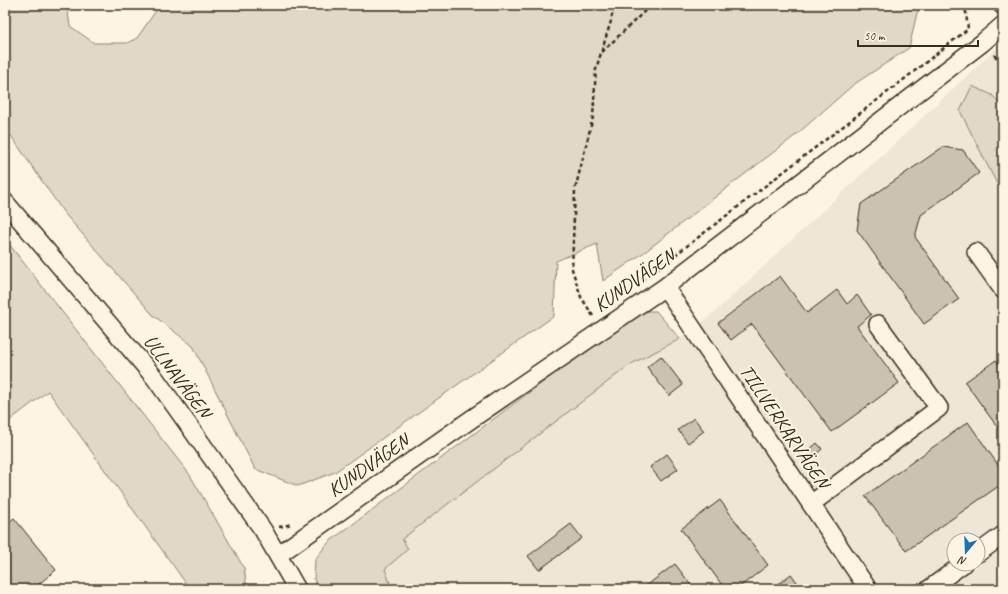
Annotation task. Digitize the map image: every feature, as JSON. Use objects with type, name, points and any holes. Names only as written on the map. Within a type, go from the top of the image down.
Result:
[{"type":"street","name":"KUNDVÄGEN","points":[[278,555],[470,420],[665,287],[976,48],[1003,25]]},
{"type":"street","name":"ULLNAVÄGEN","points":[[5,202],[155,378],[264,530],[297,589]]},
{"type":"street","points":[[976,252],[1003,290]]},
{"type":"street","name":"TILLVERKARVÄGEN","points":[[665,287],[868,589]]},
{"type":"street","points":[[811,504],[940,408],[878,324]]},
{"type":"street","points":[[986,547],[1003,535]]},
{"type":"street","points":[[929,589],[952,572]]},
{"type":"path","points":[[602,330],[580,297],[572,269],[575,190],[593,117],[596,69],[611,21],[614,5]]},
{"type":"path","points":[[601,53],[651,5]]},
{"type":"path","points":[[631,289],[894,88],[968,29],[966,5]]},
{"type":"path","points":[[264,530],[294,524]]},
{"type":"shaded area","points":[[5,5],[67,5],[70,26],[94,43],[127,43],[137,38],[160,5],[923,5],[917,13],[909,48],[853,85],[796,135],[646,251],[603,281],[597,244],[556,261],[554,316],[335,472],[298,486],[255,469],[193,346],[153,315],[64,213],[5,127]]},
{"type":"shaded area","points":[[1003,42],[1003,589],[392,589],[385,569],[408,549],[402,539],[631,364],[680,339],[717,310]]},
{"type":"shaded area","points":[[972,86],[992,95],[1003,107],[1003,185],[997,184],[960,111]]},
{"type":"shaded area","points":[[5,239],[190,475],[244,568],[247,589],[190,589],[48,391],[5,424]]},
{"type":"shaded area","points":[[643,311],[656,311],[680,339],[631,364],[402,539],[408,549],[385,569],[392,589],[318,589],[314,579],[315,559],[329,542],[622,323]]},
{"type":"building","points":[[943,147],[963,150],[979,173],[921,215],[915,237],[959,299],[924,324],[857,230],[861,204]]},
{"type":"building","points":[[780,276],[807,313],[837,290],[847,304],[857,295],[871,315],[857,326],[899,383],[832,432],[752,324],[731,340],[718,323]]},
{"type":"building","points":[[661,356],[683,385],[669,396],[647,367]]},
{"type":"building","points":[[996,360],[1003,370],[1003,435],[965,382]]},
{"type":"building","points":[[694,418],[704,431],[688,443],[678,430]]},
{"type":"building","points":[[968,422],[1003,472],[1003,483],[906,551],[865,496]]},
{"type":"building","points":[[817,443],[822,449],[813,457],[808,451]]},
{"type":"building","points":[[667,454],[678,469],[661,481],[650,467]]},
{"type":"building","points":[[720,500],[768,565],[737,589],[725,589],[681,529]]},
{"type":"building","points":[[14,518],[56,570],[33,589],[5,589],[5,525]]},
{"type":"building","points":[[571,524],[582,538],[539,570],[528,556]]},
{"type":"building","points":[[675,564],[694,589],[642,589]]},
{"type":"building","points":[[791,574],[802,589],[772,589]]}]
